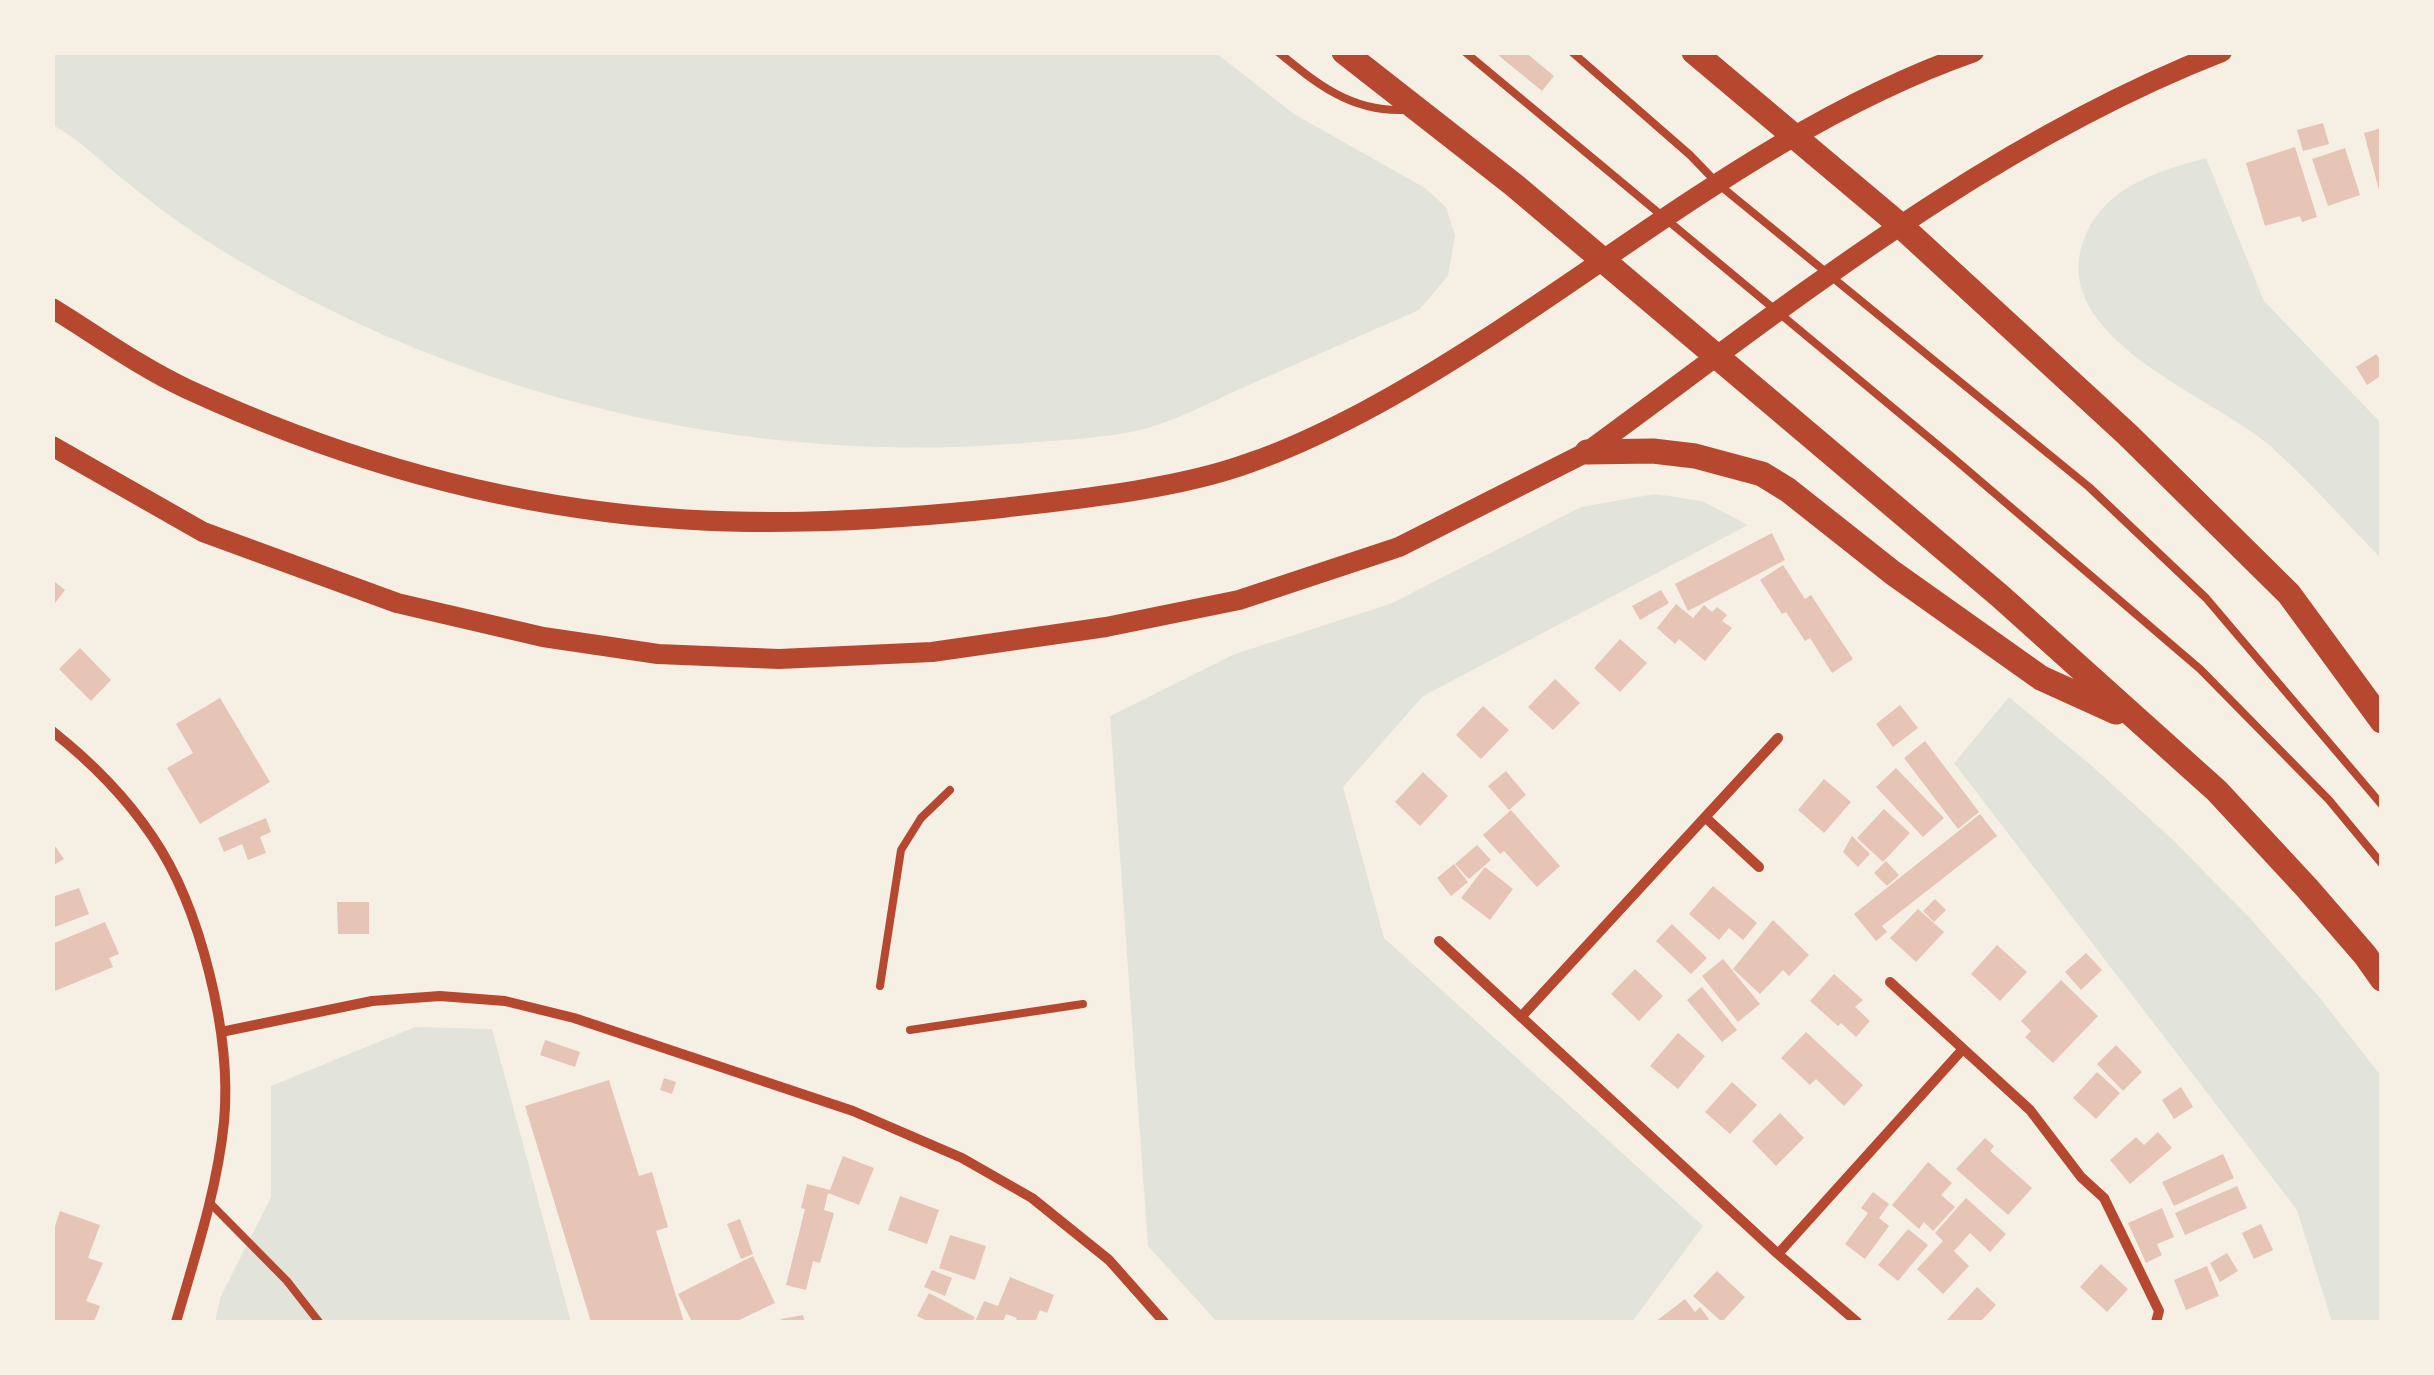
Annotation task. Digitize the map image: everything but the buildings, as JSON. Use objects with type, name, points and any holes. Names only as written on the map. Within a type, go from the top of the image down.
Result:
[{"type":"main road","points":[[1344,52],[1514,185],[2000,596],[2217,791],[2319,901],[2382,979]]},
{"type":"main road","points":[[1694,52],[1901,226],[2128,435],[2288,594],[2382,721]]},
{"type":"main road","points":[[52,308],[182,387],[295,435],[400,470],[490,493],[608,513],[788,523],[944,514],[1044,503],[1153,486],[1247,464],[1358,414],[1465,355],[1600,259],[1793,136],[1974,52]]},
{"type":"main road","points":[[52,446],[203,532],[397,604],[543,637],[658,654],[779,659],[932,652],[1106,627],[1239,600],[1399,547],[1587,452],[1901,226],[1998,162],[2112,101],[2222,52]]},
{"type":"main road","points":[[1587,452],[1653,451],[1695,456],[1762,474],[2041,678],[2139,722]]},
{"type":"street","points":[[52,731],[92,763],[153,837],[192,914],[220,1032],[224,1118],[210,1202],[176,1322]]},
{"type":"street","points":[[1521,1018],[1778,738]]},
{"type":"street","points":[[1705,818],[1759,867]]},
{"type":"street","points":[[1439,941],[1857,1322]]},
{"type":"street","points":[[1890,982],[2030,1110],[2081,1178],[2104,1198],[2160,1311],[2156,1322]]},
{"type":"street","points":[[220,1032],[372,1001],[440,996],[504,1001],[574,1018],[852,1111],[962,1158],[1032,1198],[1109,1260],[1164,1322]]},
{"type":"street","points":[[1778,1254],[1962,1050]]},
{"type":"lane","points":[[1278,52],[1328,90],[1354,104],[1377,111],[1418,110]]},
{"type":"lane","points":[[1465,52],[1780,312],[2200,669],[2329,800],[2382,864]]},
{"type":"lane","points":[[1572,52],[1718,184],[1833,274],[2089,487],[2206,598],[2382,806]]},
{"type":"lane","points":[[880,986],[900,850],[921,818],[950,790]]},
{"type":"lane","points":[[910,1030],[1083,1004]]},
{"type":"lane","points":[[210,1202],[287,1281],[319,1322]]},
{"type":"shaded area","points":[[53,52],[1216,53],[1294,114],[1425,188],[1446,207],[1455,236],[1448,276],[1419,310],[1188,413],[1143,429],[1109,436],[922,448],[821,444],[721,433],[622,414],[525,387],[429,354],[337,313],[248,266],[173,217],[53,125]]},
{"type":"shaded area","points":[[2206,158],[2264,301],[2381,423],[2381,558],[2268,444],[2140,360],[2110,334],[2089,305],[2079,274],[2084,239],[2093,221],[2105,206],[2134,184]]},
{"type":"shaded area","points":[[1655,494],[1702,501],[1748,525],[1423,696],[1343,787],[1384,938],[1703,1226],[1632,1322],[1217,1322],[1148,1246],[1110,716],[1235,654],[1390,604],[1581,507]]},
{"type":"shaded area","points":[[2009,697],[2172,839],[2248,916],[2381,1076],[2381,1322],[2332,1322],[2297,1210],[1954,763]]},
{"type":"shaded area","points":[[415,1027],[492,1029],[571,1322],[215,1322],[220,1298],[271,1197],[271,1086]]}]
